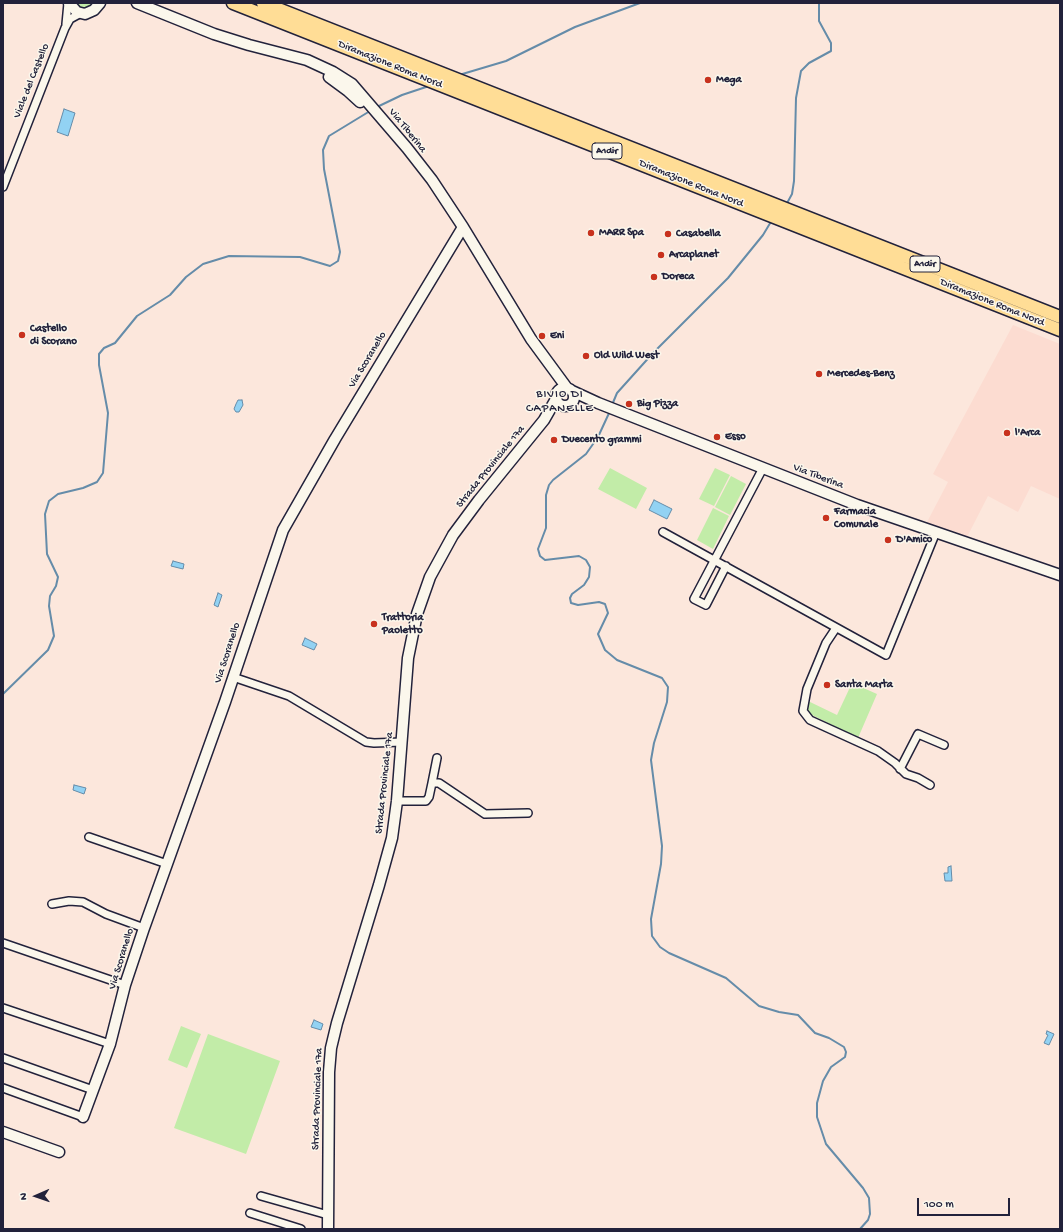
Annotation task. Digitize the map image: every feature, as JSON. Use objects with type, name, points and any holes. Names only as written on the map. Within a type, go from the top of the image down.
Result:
[{"type":"highway","name":"Diramazione Roma Nord","points":[[233,3],[450,89],[767,208]]},
{"type":"highway","name":"Diramazione Roma Nord","points":[[263,3],[472,85],[1060,330]]},
{"type":"highway","name":"Diramazione Roma Nord","points":[[787,216],[1060,317]]},
{"type":"main road","points":[[68,3],[73,9],[81,13],[90,13],[100,4]]},
{"type":"main road","name":"Via Tiberina","points":[[137,3],[214,34],[290,59],[317,71],[363,101],[378,119],[407,148],[446,201],[551,369],[569,390],[596,403],[858,505],[1060,575]]},
{"type":"main road","name":"Via Scoranello","points":[[83,1117],[110,1044],[125,985],[144,928],[233,677],[279,539],[288,518],[463,227]]},
{"type":"main road","points":[[551,369],[561,400]]},
{"type":"main road","name":"Strada Provinciale 17a","points":[[328,1229],[329,1072],[332,1041],[392,838],[397,801],[410,643],[418,610],[427,583],[442,554],[464,519],[561,400],[561,389],[569,390]]},
{"type":"main road","points":[[561,400],[573,400],[569,390]]},
{"type":"main road","points":[[561,400],[596,403]]},
{"type":"main road","points":[[3,1132],[59,1152]]},
{"type":"street","points":[[65,28],[68,3]]},
{"type":"street","points":[[65,28],[70,19],[81,13]]},
{"type":"street","name":"Viale del Castello","points":[[3,187],[65,28]]},
{"type":"street","points":[[726,566],[706,605],[694,599],[762,468]]},
{"type":"street","points":[[663,532],[886,655],[936,532]]},
{"type":"street","points":[[836,628],[826,643],[807,689],[803,711],[810,720],[878,751],[906,774],[918,778],[930,785]]},
{"type":"street","points":[[233,677],[289,696],[366,742],[402,742]]},
{"type":"street","points":[[900,769],[918,734],[944,745]]},
{"type":"street","points":[[397,801],[426,801],[430,797],[437,758]]},
{"type":"street","points":[[432,783],[445,786],[485,814],[528,812]]},
{"type":"street","points":[[89,837],[167,864]]},
{"type":"street","points":[[52,904],[69,901],[83,902],[112,916],[144,928]]},
{"type":"street","points":[[3,943],[125,985]]},
{"type":"street","points":[[3,1008],[110,1044]]},
{"type":"street","points":[[3,1058],[93,1090]]},
{"type":"street","points":[[3,1088],[83,1117]]},
{"type":"street","points":[[261,1196],[328,1215]]},
{"type":"street","points":[[250,1213],[301,1229]]},
{"type":"shaded area","points":[[1013,325],[1060,344],[1060,499],[1031,486],[1018,512],[988,496],[966,539],[926,524],[948,482],[933,474]]},
{"type":"green space","points":[[74,3],[94,3],[85,9]]},
{"type":"green space","points":[[610,468],[647,488],[636,509],[598,489]]},
{"type":"green space","points":[[715,468],[730,475],[714,506],[699,499]]},
{"type":"green space","points":[[731,476],[746,484],[730,515],[715,507]]},
{"type":"green space","points":[[713,508],[729,516],[713,549],[697,540]]},
{"type":"green space","points":[[852,683],[877,694],[858,738],[806,712],[808,701],[837,715]]},
{"type":"green space","points":[[181,1026],[201,1034],[187,1068],[168,1060]]},
{"type":"green space","points":[[208,1034],[280,1061],[246,1154],[174,1128]]},
{"type":"water","points":[[64,109],[75,113],[68,136],[57,132]]},
{"type":"water","points":[[238,400],[242,400],[243,405],[239,412],[236,412],[234,409]]},
{"type":"water","points":[[654,500],[672,509],[667,519],[649,510]]},
{"type":"water","points":[[173,561],[184,564],[183,569],[171,566]]},
{"type":"water","points":[[218,593],[222,595],[218,607],[214,605]]},
{"type":"water","points":[[305,638],[317,644],[314,650],[302,645]]},
{"type":"water","points":[[74,785],[86,788],[84,794],[73,790]]},
{"type":"water","points":[[951,866],[952,881],[945,881],[944,873],[948,873],[948,867]]},
{"type":"water","points":[[314,1020],[323,1024],[321,1030],[311,1027]]},
{"type":"water","points":[[1047,1031],[1054,1034],[1049,1045],[1044,1043],[1048,1035],[1046,1034]]},
{"type":"waterway","points":[[459,75],[506,61],[575,27],[640,3]]},
{"type":"waterway","points":[[786,205],[792,194],[794,181],[796,98],[801,71],[809,63],[831,51],[831,43],[819,21],[819,3]]},
{"type":"waterway","points":[[377,107],[402,95],[429,86]]},
{"type":"waterway","points":[[3,694],[48,650],[54,636],[49,606],[50,596],[56,586],[58,577],[47,554],[45,514],[49,501],[58,494],[83,488],[97,482],[103,473],[108,413],[99,365],[99,354],[104,348],[115,343],[137,316],[170,295],[186,277],[203,264],[229,256],[300,257],[330,266],[338,261],[340,252],[324,169],[323,150],[329,136],[370,111]]},
{"type":"waterway","points":[[612,405],[617,393],[653,353],[728,278],[763,235],[772,220]]},
{"type":"waterway","points":[[610,411],[598,437],[586,454],[553,480],[549,485],[546,495],[546,528],[538,549],[540,556],[545,560],[579,556],[586,560],[590,567],[589,577],[584,585],[572,594],[570,598],[571,603],[578,605],[599,602],[605,604],[608,613],[598,634],[605,650],[617,660],[662,678],[668,687],[667,702],[654,743],[651,760],[662,846],[661,864],[651,919],[652,936],[660,947],[669,953],[726,978],[759,1006],[779,1012],[798,1015],[815,1033],[829,1038],[844,1047],[846,1052],[845,1057],[831,1067],[823,1081],[817,1103],[817,1117],[826,1144],[863,1188],[869,1198],[870,1214],[868,1220],[860,1229]]},
{"type":"place","name":"Mega","points":[[708,80]]},
{"type":"place","name":"MARR Spa","points":[[591,233]]},
{"type":"place","name":"Casabella","points":[[668,234]]},
{"type":"place","name":"Arcaplanet","points":[[661,255]]},
{"type":"place","name":"Doreca","points":[[654,277]]},
{"type":"place","name":"Castello di Scorano","points":[[22,335]]},
{"type":"place","name":"Eni","points":[[542,336]]},
{"type":"place","name":"Old Wild West","points":[[586,356]]},
{"type":"place","name":"Mercedes-Benz","points":[[819,374]]},
{"type":"place","name":"Big Pizza","points":[[629,404]]},
{"type":"place","name":"l'Arca","points":[[1007,433]]},
{"type":"place","name":"Esso","points":[[717,437]]},
{"type":"place","name":"Duecento grammi","points":[[554,440]]},
{"type":"place","name":"Farmacia Comunale","points":[[826,518]]},
{"type":"place","name":"D'Amico","points":[[888,540]]},
{"type":"place","name":"Trattoria Paoletto","points":[[374,624]]},
{"type":"place","name":"Santa Marta","points":[[827,685]]},
{"type":"district","name":"BIVIO DI CAPANELLE","points":[[560,402]]}]
